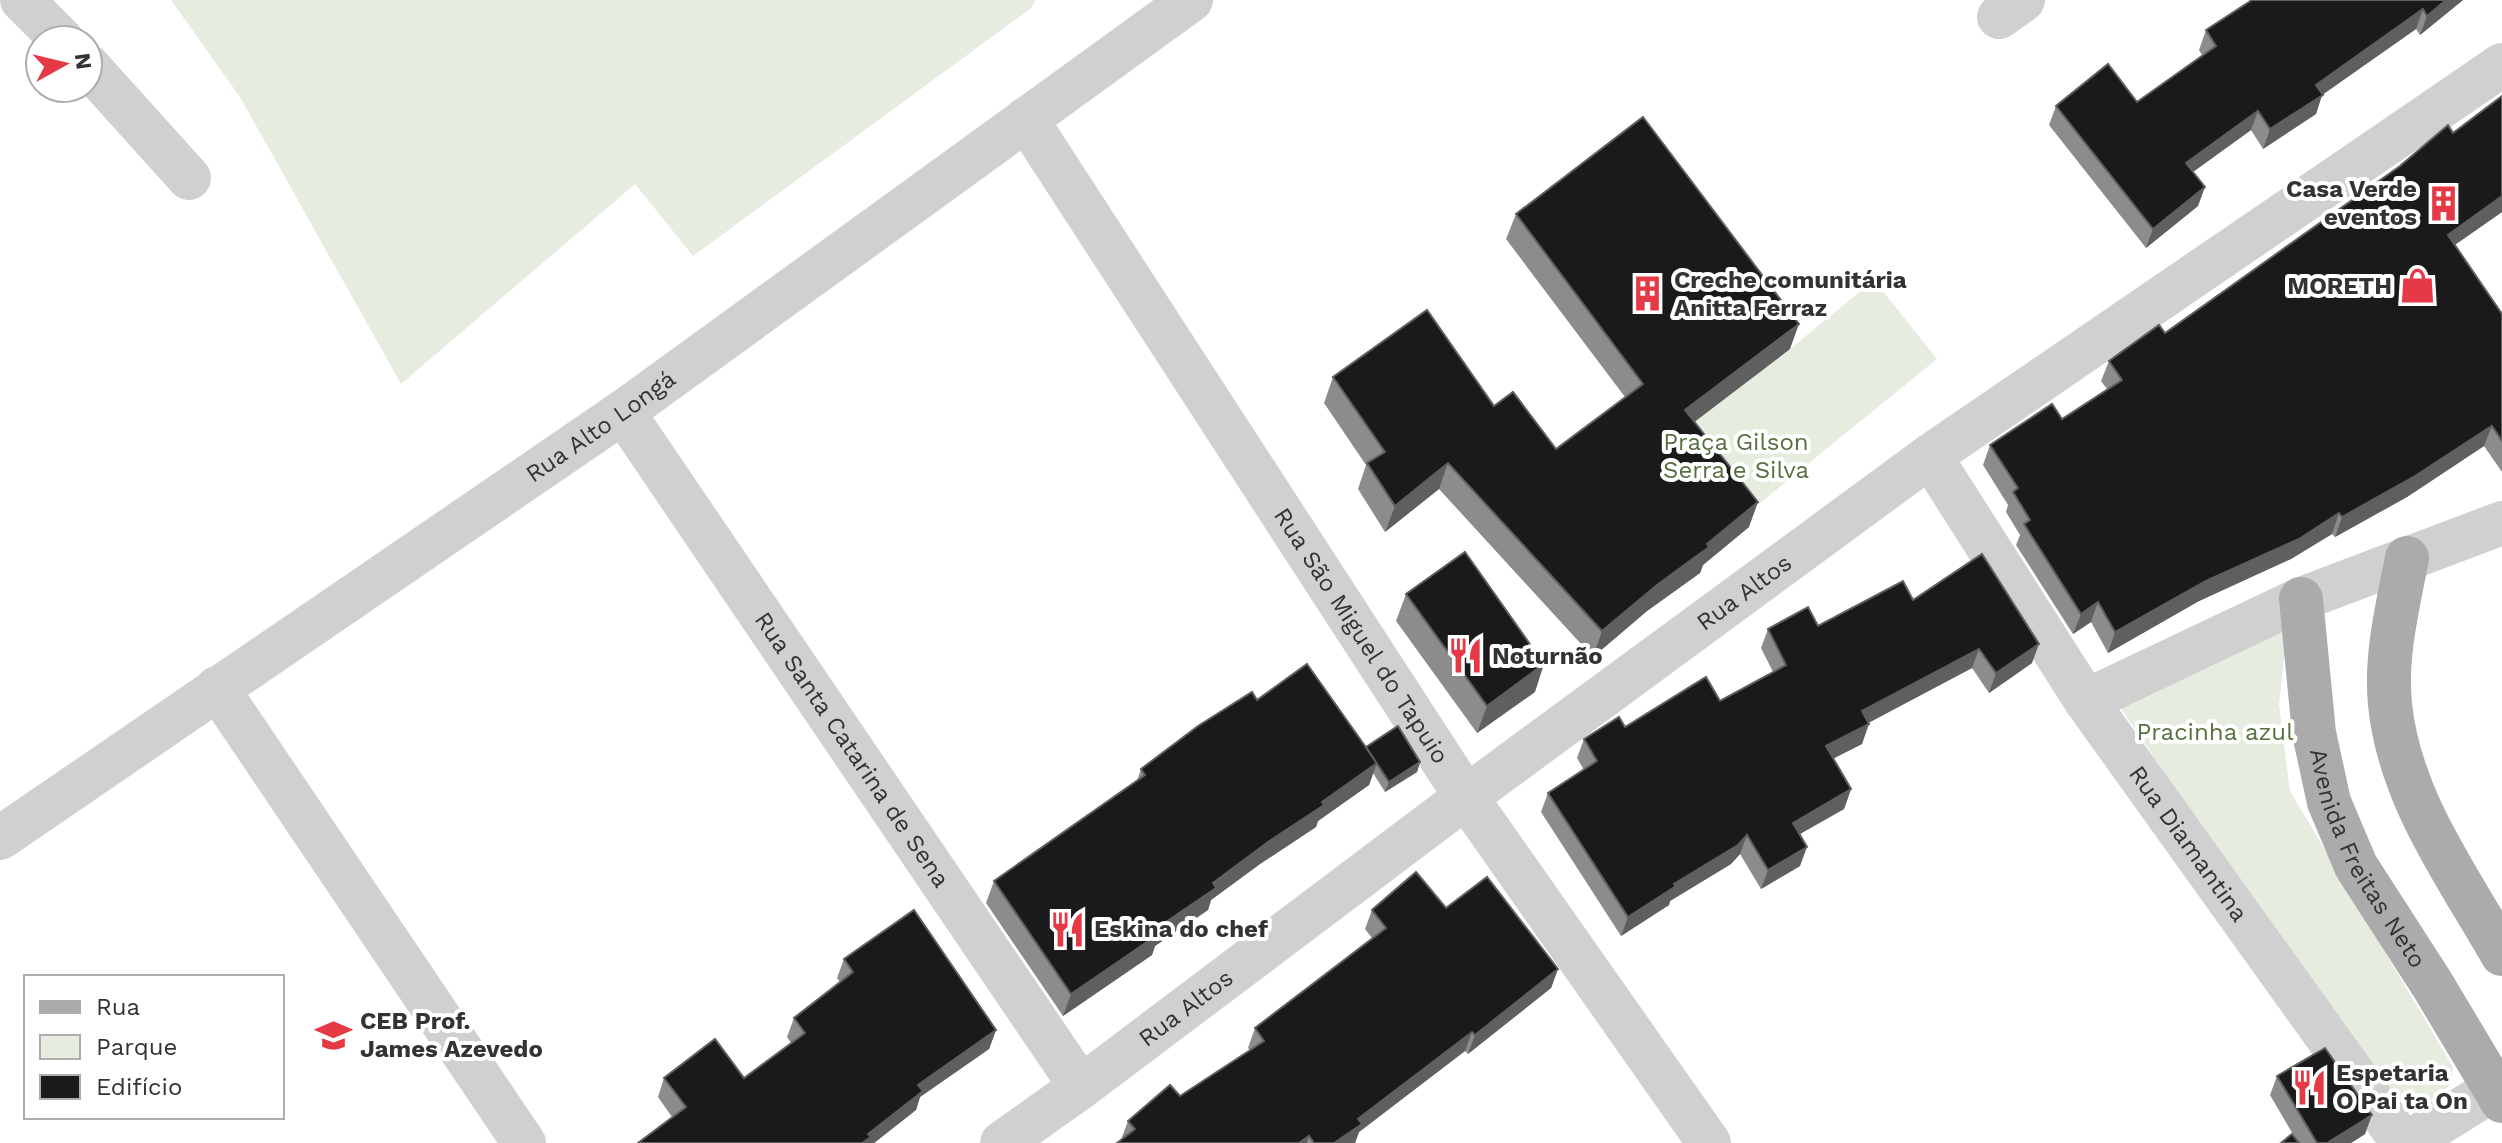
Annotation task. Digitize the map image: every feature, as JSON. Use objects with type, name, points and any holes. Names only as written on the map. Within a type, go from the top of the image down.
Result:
[{"type":"main road","points":[[2407,558],[2389,672],[2390,704],[2397,740],[2417,805],[2502,954]]},
{"type":"main road","name":"Avenida Freitas Neto","points":[[2301,599],[2314,733],[2329,802],[2356,866],[2500,1092]]},
{"type":"street","points":[[22,0],[46,24]]},
{"type":"street","name":"Rua Alto Longá","points":[[0,838],[623,412],[1191,0]]},
{"type":"street","name":"Rua Altos","points":[[1002,1143],[1930,456],[2502,65]]},
{"type":"street","points":[[104,84],[189,178]]},
{"type":"street","name":"Rua São Miguel do Tapuio","points":[[1026,119],[1466,797],[1709,1143]]},
{"type":"street","name":"Rua Santa Catarina de Sena","points":[[623,412],[1081,1087]]},
{"type":"street","name":"Rua Diamantina","points":[[1930,456],[2086,701],[2405,1143]]},
{"type":"street","points":[[2086,701],[2301,599],[2502,523]]},
{"type":"street","points":[[217,688],[524,1143]]},
{"type":"street","points":[[2405,1143],[2500,1092]]},
{"type":"green space","points":[[171,0],[1036,0],[1030,9],[693,256],[635,184],[401,384],[240,97]]},
{"type":"green space","name":"Praça Gilson Serra e Silva","points":[[1874,280],[1937,359],[1728,529],[1662,446],[1790,349]]},
{"type":"green space","name":"Pracinha azul","points":[[2287,632],[2279,705],[2290,791],[2453,1067],[2450,1085],[2420,1112],[2402,1110],[2389,1101],[2119,706],[2274,633]]},
{"type":"building","points":[[2252,0],[2446,0],[2427,16],[2423,9],[2316,85],[2323,95],[2270,129],[2258,111],[2186,163],[2205,187],[2153,229],[2056,106],[2108,64],[2137,102],[2216,46],[2206,30]]},
{"type":"building","points":[[2502,96],[2502,196],[2448,235],[2502,314],[2502,441],[2492,426],[2415,476],[2342,517],[2339,513],[2299,539],[2206,581],[2115,632],[2098,602],[2081,614],[2024,524],[2030,520],[2013,492],[2018,488],[1990,445],[2052,404],[2062,419],[2122,380],[2109,361],[2159,325],[2165,333],[2400,166],[2448,125],[2453,133]]},
{"type":"building","points":[[1643,117],[1799,324],[1685,410],[1758,502],[1707,544],[1709,547],[1602,631],[1448,463],[1395,506],[1367,463],[1385,452],[1333,377],[1427,310],[1494,406],[1513,392],[1556,449],[1643,384],[1516,214]]},
{"type":"building","points":[[1465,552],[1544,664],[1487,706],[1406,594]]},
{"type":"building","points":[[1982,554],[2039,644],[1996,673],[1979,649],[1862,711],[1869,724],[1826,746],[1851,789],[1793,823],[1807,847],[1768,870],[1747,835],[1738,845],[1674,884],[1676,886],[1628,917],[1548,793],[1597,761],[1584,739],[1619,717],[1625,727],[1706,677],[1720,701],[1786,665],[1768,629],[1808,607],[1818,626],[1903,581],[1913,600]]},
{"type":"building","points":[[1307,664],[1377,763],[1322,802],[1324,805],[1213,883],[1216,888],[1157,928],[1160,933],[1071,994],[994,881],[1145,775],[1141,769],[1198,726],[1252,692],[1257,700]]},
{"type":"building","points":[[1398,726],[1420,762],[1389,782],[1366,747]]},
{"type":"building","points":[[1416,872],[1446,908],[1487,877],[1558,969],[1475,1035],[1472,1032],[1358,1119],[1362,1124],[1334,1143],[1314,1143],[1309,1136],[1299,1143],[1117,1143],[1135,1129],[1128,1121],[1170,1085],[1180,1096],[1264,1041],[1255,1028],[1386,928],[1372,910]]},
{"type":"building","points":[[914,910],[996,1030],[918,1085],[923,1091],[868,1134],[871,1137],[862,1143],[638,1143],[686,1107],[664,1078],[715,1039],[744,1078],[805,1033],[794,1018],[853,972],[844,959]]},
{"type":"building","name":"Espetaria O Pai ta On","points":[[2325,1048],[2372,1115],[2327,1143],[2317,1143],[2277,1076]]},
{"type":"building","points":[[2292,1134],[2299,1143],[2281,1143]]},
{"type":"place","name":"Casa Verde eventos","points":[[2443,203]]},
{"type":"place","name":"MORETH","points":[[2418,286]]},
{"type":"place","name":"Creche comunitária Anitta Ferraz","points":[[1648,294]]},
{"type":"place","name":"Noturnão","points":[[1466,656]]},
{"type":"place","name":"Eskina do chef","points":[[1068,929]]},
{"type":"place","name":"CEB Prof. James Azevedo","points":[[334,1035]]},
{"type":"place","name":"Espetaria O Pai ta On","points":[[2310,1087]]}]
